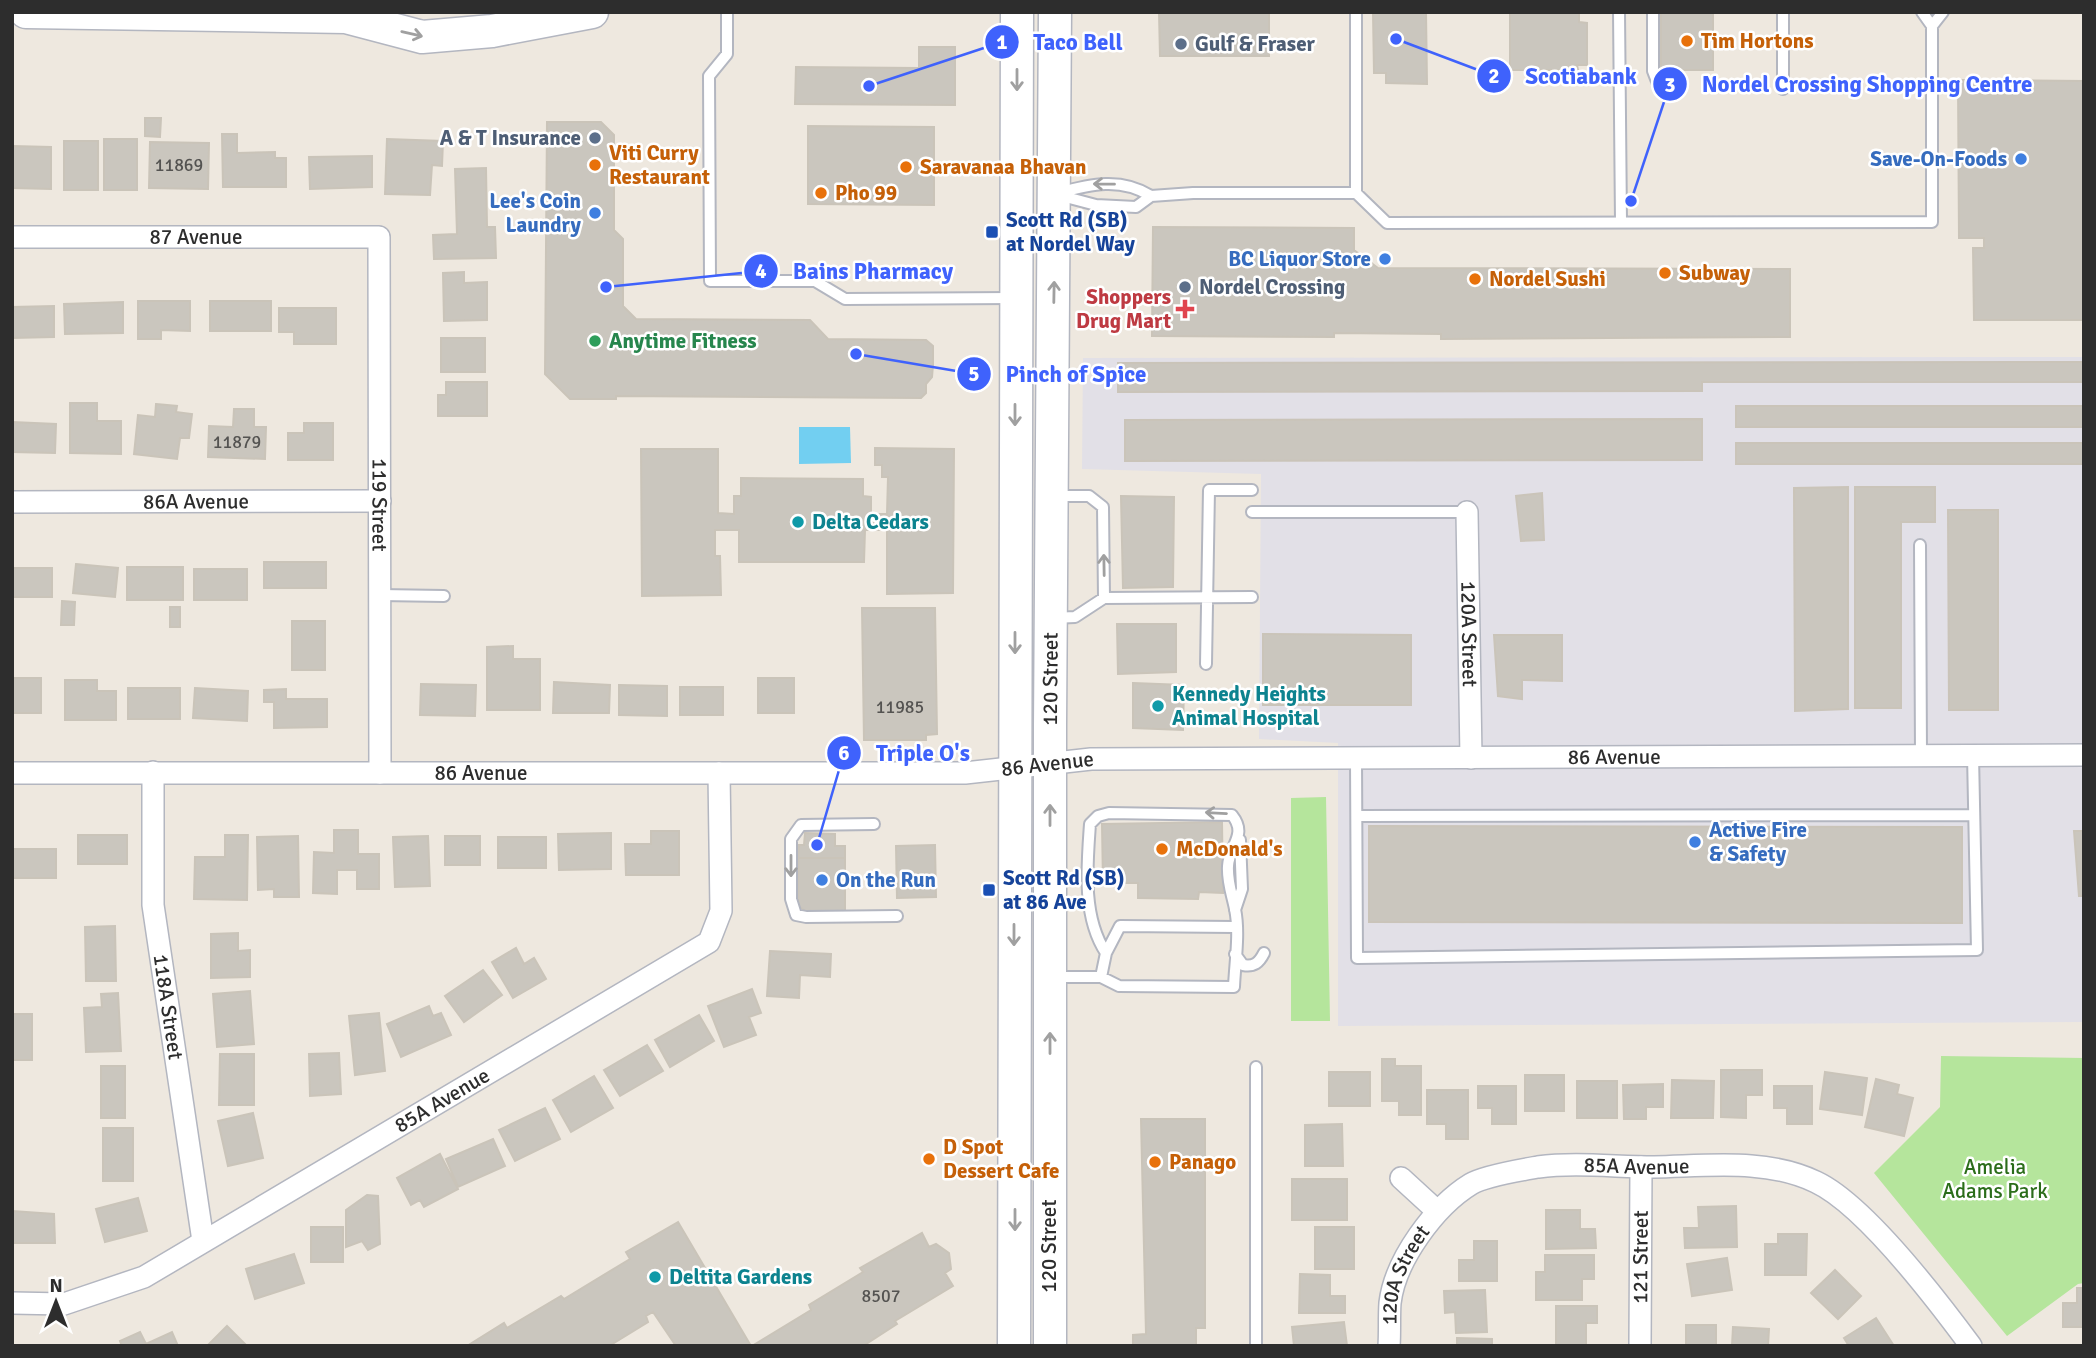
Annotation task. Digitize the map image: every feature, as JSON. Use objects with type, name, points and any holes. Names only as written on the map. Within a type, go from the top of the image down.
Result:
[{"type":"main road","points":[[26,12],[355,15],[422,37],[492,31],[592,12]]},
{"type":"main road","name":"120 Street","points":[[1014,1346],[1017,12]]},
{"type":"main road","name":"120 Street","points":[[1050,1346],[1050,618],[1056,194],[1055,12]]},
{"type":"main road","points":[[1015,298],[1026,305],[1033,324],[1037,393],[1053,409]]},
{"type":"street","name":"87 Avenue","points":[[12,237],[380,237]]},
{"type":"street","name":"119 Street","points":[[380,237],[380,773]]},
{"type":"street","name":"86A Avenue","points":[[12,502],[380,501]]},
{"type":"street","name":"120A Street","points":[[1467,512],[1471,758]]},
{"type":"street","name":"86 Avenue","points":[[12,772],[965,773],[1091,759],[2084,755]]},
{"type":"street","name":"118A Street","points":[[153,772],[153,905],[203,1241]]},
{"type":"street","name":"85A Avenue","points":[[12,1303],[64,1304],[144,1277],[709,942],[721,911],[719,773]]},
{"type":"street","name":"85A Avenue","points":[[1437,1211],[1473,1183],[1539,1167],[1763,1166],[1788,1171],[1817,1182],[1849,1204],[1971,1346]]},
{"type":"street","name":"121 Street","points":[[1640,1346],[1641,1167]]},
{"type":"street","points":[[1401,1178],[1437,1211]]},
{"type":"street","name":"120A Street","points":[[1390,1346],[1390,1301],[1408,1253],[1437,1211]]},
{"type":"lane","points":[[727,12],[727,54],[709,76],[709,281],[815,281],[845,299],[1015,298]]},
{"type":"lane","points":[[1356,12],[1356,192],[1387,223],[1932,222],[1933,26],[1942,12]]},
{"type":"lane","points":[[1619,12],[1621,222]]},
{"type":"lane","points":[[1653,12],[1653,71],[1658,84],[1674,90]]},
{"type":"lane","points":[[1783,12],[1783,89]]},
{"type":"lane","points":[[1922,12],[1933,26]]},
{"type":"lane","points":[[1056,194],[1095,183],[1134,185],[1151,196]]},
{"type":"lane","points":[[1056,194],[1096,205],[1136,206],[1151,196],[1356,192]]},
{"type":"lane","points":[[1206,664],[1209,491],[1252,491]]},
{"type":"lane","points":[[1051,496],[1089,496],[1103,507],[1104,598]]},
{"type":"lane","points":[[1252,512],[1467,512]]},
{"type":"lane","points":[[1920,545],[1921,756]]},
{"type":"lane","points":[[380,595],[444,596]]},
{"type":"lane","points":[[1050,618],[1075,617],[1104,598],[1252,597]]},
{"type":"lane","points":[[1356,759],[1357,958],[1977,950],[1973,755]]},
{"type":"lane","points":[[1050,978],[1101,977],[1119,986],[1234,986],[1236,910],[1242,890],[1238,822],[1232,815],[1109,813],[1098,816],[1090,824],[1089,905],[1097,939],[1106,953]]},
{"type":"lane","points":[[1357,817],[1974,815]]},
{"type":"lane","points":[[874,824],[801,825],[791,839],[791,899],[796,915],[806,918],[897,916]]},
{"type":"lane","points":[[1101,977],[1106,953],[1120,926],[1236,927]]},
{"type":"lane","points":[[1236,954],[1243,965],[1248,966],[1260,961],[1264,953]]},
{"type":"lane","points":[[1256,1067],[1256,1346]]},
{"type":"shaded area","points":[[2084,357],[2084,1022],[1338,1026],[1338,743],[1259,739],[1261,474],[1082,469],[1083,358]]},
{"type":"green space","points":[[1326,797],[1330,1021],[1291,1021],[1291,798]]},
{"type":"green space","name":"Amelia Adams Park","points":[[1941,1056],[2084,1058],[2084,1283],[2078,1284],[2007,1336],[1874,1173],[1940,1107]]},
{"type":"water","points":[[799,427],[850,427],[851,463],[799,464]]},
{"type":"building","points":[[1159,12],[1269,12],[1269,56],[1160,56]]},
{"type":"building","points":[[1373,12],[1426,12],[1427,84],[1386,83],[1386,73],[1374,73]]},
{"type":"building","points":[[1510,12],[1579,12],[1579,22],[1587,23],[1587,65],[1577,65],[1578,70],[1510,70]]},
{"type":"building","name":"Tim Hortons","points":[[1661,12],[1713,12],[1713,70],[1661,70]]},
{"type":"building","points":[[919,47],[955,47],[955,105],[795,104],[796,67],[919,68]]},
{"type":"building","name":"Save-On-Foods","points":[[1958,80],[2084,81],[2084,320],[1974,320],[1973,248],[1984,248],[1984,238],[1959,238]]},
{"type":"building","points":[[145,118],[161,118],[160,137],[145,136]]},
{"type":"building","points":[[547,122],[601,122],[614,135],[614,230],[623,239],[623,306],[636,319],[810,320],[828,339],[926,340],[933,346],[933,365],[932,377],[926,384],[926,393],[921,398],[616,396],[616,399],[570,399],[545,374]]},
{"type":"building","points":[[808,126],[934,127],[934,205],[808,204]]},
{"type":"building","points":[[222,134],[237,134],[237,153],[275,152],[275,158],[286,158],[286,187],[223,187]]},
{"type":"building","points":[[104,139],[137,139],[137,190],[104,190]]},
{"type":"building","points":[[387,139],[443,141],[442,166],[432,165],[430,195],[385,194]]},
{"type":"building","points":[[64,141],[98,141],[98,190],[64,190]]},
{"type":"building","points":[[150,142],[209,143],[208,189],[149,188]]},
{"type":"building","points":[[12,146],[51,147],[51,189],[12,188]]},
{"type":"building","points":[[372,156],[372,187],[310,189],[309,157]]},
{"type":"building","points":[[486,168],[487,227],[495,227],[496,258],[434,259],[433,235],[457,234],[455,169]]},
{"type":"building","points":[[1153,227],[1354,228],[1354,250],[1378,268],[1790,269],[1790,337],[1441,339],[1441,334],[1334,333],[1334,337],[1152,336]]},
{"type":"building","points":[[464,272],[464,283],[487,282],[487,320],[444,321],[443,273]]},
{"type":"building","points":[[138,301],[190,301],[190,331],[161,330],[161,339],[138,339]]},
{"type":"building","points":[[210,301],[271,301],[271,331],[210,331]]},
{"type":"building","points":[[123,302],[123,333],[65,334],[64,304]]},
{"type":"building","points":[[54,306],[54,337],[12,338],[12,307]]},
{"type":"building","points":[[279,308],[336,308],[336,344],[294,344],[294,332],[279,332]]},
{"type":"building","points":[[441,338],[485,338],[485,372],[441,372]]},
{"type":"building","points":[[2084,362],[2084,382],[1702,382],[1702,391],[1118,392],[1118,363]]},
{"type":"building","points":[[446,382],[487,382],[487,416],[438,416],[438,395],[446,395]]},
{"type":"building","points":[[70,403],[97,403],[97,421],[121,421],[121,454],[70,453]]},
{"type":"building","points":[[156,404],[177,406],[176,412],[192,414],[189,438],[180,438],[177,459],[134,454],[138,415],[155,417]]},
{"type":"building","points":[[1736,406],[2084,406],[2084,427],[1736,427]]},
{"type":"building","points":[[234,409],[254,409],[254,427],[266,427],[265,459],[208,457],[209,426],[233,427]]},
{"type":"building","points":[[1702,419],[1702,460],[1125,461],[1125,420]]},
{"type":"building","points":[[12,422],[56,424],[55,453],[12,452]]},
{"type":"building","points":[[304,423],[333,423],[333,460],[288,460],[288,433],[304,433]]},
{"type":"building","points":[[1736,443],[2084,443],[2084,464],[1736,464]]},
{"type":"building","name":"Delta Cedars","points":[[875,448],[954,449],[953,593],[887,594],[887,530],[865,530],[864,562],[739,562],[739,530],[715,530],[715,556],[720,556],[721,595],[642,596],[641,449],[718,449],[718,513],[734,514],[734,496],[741,496],[741,478],[863,479],[863,496],[871,497],[871,514],[887,514],[888,477],[882,477],[882,465],[875,465]]},
{"type":"building","points":[[1848,487],[1848,709],[1795,711],[1794,488]]},
{"type":"building","points":[[1855,487],[1935,487],[1935,522],[1901,522],[1901,708],[1855,708]]},
{"type":"building","points":[[1542,493],[1544,540],[1521,541],[1516,496]]},
{"type":"building","points":[[1121,496],[1174,497],[1173,587],[1123,588]]},
{"type":"building","points":[[1948,510],[1998,510],[1998,710],[1949,710]]},
{"type":"building","points":[[264,562],[326,562],[326,588],[264,588]]},
{"type":"building","points":[[76,564],[118,568],[115,597],[73,593]]},
{"type":"building","points":[[127,567],[183,567],[183,600],[127,600]]},
{"type":"building","points":[[12,568],[52,568],[52,597],[12,597]]},
{"type":"building","points":[[194,569],[247,569],[247,600],[194,600]]},
{"type":"building","points":[[62,601],[75,602],[74,625],[61,625]]},
{"type":"building","points":[[170,607],[180,607],[180,627],[170,627]]},
{"type":"building","points":[[862,608],[935,608],[937,734],[926,735],[926,740],[864,740]]},
{"type":"building","points":[[292,621],[325,621],[325,670],[292,670]]},
{"type":"building","points":[[1117,624],[1176,624],[1176,672],[1118,674]]},
{"type":"building","points":[[1263,634],[1411,635],[1411,705],[1263,705]]},
{"type":"building","points":[[1494,635],[1562,635],[1562,681],[1522,680],[1522,699],[1498,696]]},
{"type":"building","points":[[513,646],[513,659],[540,659],[540,710],[487,710],[487,647]]},
{"type":"building","points":[[12,678],[41,678],[41,713],[12,713]]},
{"type":"building","points":[[758,678],[794,678],[794,713],[758,713]]},
{"type":"building","points":[[65,680],[97,680],[97,691],[116,691],[116,720],[65,720]]},
{"type":"building","points":[[554,682],[610,685],[609,713],[553,713]]},
{"type":"building","name":"Kennedy Heights Animal Hospital","points":[[1133,683],[1184,685],[1183,730],[1133,728]]},
{"type":"building","points":[[421,684],[476,685],[475,716],[420,715]]},
{"type":"building","points":[[619,685],[667,686],[667,716],[619,715]]},
{"type":"building","points":[[680,687],[723,687],[723,715],[680,715]]},
{"type":"building","points":[[128,688],[180,688],[180,719],[128,719]]},
{"type":"building","points":[[195,688],[248,691],[247,721],[193,718]]},
{"type":"building","points":[[286,689],[286,699],[327,699],[327,727],[274,728],[274,702],[264,702],[264,690]]},
{"type":"building","name":"McDonald's","points":[[1222,822],[1223,893],[1199,892],[1198,899],[1138,898],[1138,883],[1103,883],[1102,824]]},
{"type":"building","points":[[1369,826],[1962,827],[1962,923],[1369,922]]},
{"type":"building","points":[[334,830],[358,830],[358,854],[379,854],[379,889],[357,889],[357,870],[337,870],[337,894],[313,893],[314,852],[334,853]]},
{"type":"building","points":[[651,831],[679,831],[679,875],[626,875],[625,844],[651,844]]},
{"type":"building","points":[[2074,831],[2084,831],[2084,896],[2079,896]]},
{"type":"building","points":[[611,833],[611,869],[559,870],[558,834]]},
{"type":"building","points":[[805,833],[835,834],[835,846],[845,846],[845,858],[798,858],[799,845],[804,845]]},
{"type":"building","points":[[78,835],[127,835],[127,864],[78,864]]},
{"type":"building","points":[[225,835],[248,835],[247,900],[194,899],[195,857],[225,857]]},
{"type":"building","points":[[298,836],[299,897],[274,897],[274,889],[258,890],[257,837]]},
{"type":"building","points":[[428,836],[430,886],[395,887],[393,837]]},
{"type":"building","points":[[445,836],[480,836],[480,865],[445,865]]},
{"type":"building","points":[[498,837],[546,837],[546,868],[498,868]]},
{"type":"building","points":[[935,845],[936,897],[897,898],[896,846]]},
{"type":"building","points":[[12,849],[56,849],[56,878],[12,878]]},
{"type":"building","name":"On the Run","points":[[798,858],[845,858],[845,912],[807,913],[798,905]]},
{"type":"building","points":[[115,926],[116,981],[86,981],[85,927]]},
{"type":"building","points":[[238,933],[238,951],[250,950],[250,977],[211,978],[211,934]]},
{"type":"building","points":[[516,948],[524,964],[534,958],[546,979],[513,998],[492,962]]},
{"type":"building","points":[[770,951],[831,954],[830,977],[800,975],[799,998],[767,996]]},
{"type":"building","points":[[483,970],[502,995],[464,1022],[445,996]]},
{"type":"building","points":[[752,989],[761,1013],[749,1017],[756,1035],[724,1047],[708,1006]]},
{"type":"building","points":[[250,991],[254,1044],[217,1047],[213,994]]},
{"type":"building","points":[[118,993],[121,1051],[86,1052],[84,1008],[102,1007],[101,994]]},
{"type":"building","points":[[429,1006],[433,1016],[441,1013],[451,1035],[401,1057],[387,1024]]},
{"type":"building","points":[[379,1013],[385,1071],[355,1075],[349,1016]]},
{"type":"building","points":[[12,1014],[32,1014],[32,1060],[12,1060]]},
{"type":"building","points":[[699,1015],[714,1041],[670,1067],[655,1040]]},
{"type":"building","points":[[647,1045],[663,1071],[620,1096],[604,1070]]},
{"type":"building","points":[[339,1053],[341,1094],[310,1096],[309,1054]]},
{"type":"building","points":[[220,1054],[254,1054],[254,1105],[219,1105]]},
{"type":"building","points":[[1382,1059],[1395,1059],[1395,1066],[1421,1066],[1421,1115],[1399,1115],[1399,1101],[1382,1101]]},
{"type":"building","points":[[101,1066],[125,1066],[125,1118],[101,1118]]},
{"type":"building","points":[[1721,1070],[1762,1070],[1762,1095],[1746,1095],[1746,1118],[1721,1117]]},
{"type":"building","points":[[1329,1072],[1370,1072],[1370,1106],[1329,1106]]},
{"type":"building","points":[[1825,1072],[1867,1078],[1862,1115],[1820,1109]]},
{"type":"building","points":[[1525,1075],[1564,1075],[1564,1111],[1525,1111]]},
{"type":"building","points":[[594,1076],[613,1108],[571,1132],[553,1100]]},
{"type":"building","points":[[1876,1079],[1899,1085],[1897,1094],[1913,1098],[1904,1136],[1865,1127]]},
{"type":"building","points":[[1672,1080],[1714,1081],[1713,1118],[1671,1118]]},
{"type":"building","points":[[1577,1081],[1617,1081],[1617,1118],[1577,1118]]},
{"type":"building","points":[[1663,1084],[1663,1107],[1646,1107],[1646,1119],[1624,1119],[1623,1085]]},
{"type":"building","points":[[1478,1086],[1516,1086],[1516,1124],[1492,1124],[1492,1108],[1478,1108]]},
{"type":"building","points":[[1774,1086],[1812,1086],[1812,1124],[1787,1124],[1787,1108],[1774,1108]]},
{"type":"building","points":[[1427,1090],[1468,1090],[1468,1139],[1446,1139],[1446,1124],[1427,1124]]},
{"type":"building","points":[[545,1108],[560,1139],[515,1161],[499,1130]]},
{"type":"building","points":[[253,1113],[263,1158],[228,1166],[218,1121]]},
{"type":"building","points":[[1141,1119],[1205,1119],[1205,1328],[1196,1328],[1196,1346],[1133,1346],[1133,1335],[1146,1334]]},
{"type":"building","points":[[1342,1124],[1343,1166],[1305,1166],[1305,1125]]},
{"type":"building","points":[[103,1128],[133,1128],[133,1181],[103,1181]]},
{"type":"building","points":[[493,1139],[505,1166],[458,1187],[446,1159]]},
{"type":"building","points":[[440,1154],[458,1189],[424,1207],[420,1200],[411,1205],[397,1178]]},
{"type":"building","points":[[1292,1179],[1347,1179],[1347,1220],[1292,1220]]},
{"type":"building","points":[[367,1195],[378,1196],[380,1244],[368,1250],[362,1241],[346,1247],[346,1210]]},
{"type":"building","points":[[138,1198],[147,1231],[105,1242],[96,1209]]},
{"type":"building","points":[[1736,1206],[1737,1247],[1685,1248],[1684,1228],[1699,1228],[1698,1207]]},
{"type":"building","points":[[1546,1210],[1580,1210],[1580,1229],[1595,1229],[1596,1248],[1546,1249]]},
{"type":"building","points":[[12,1211],[54,1214],[55,1243],[12,1243]]},
{"type":"building","name":"Deltita Gardens","points":[[678,1222],[751,1346],[676,1346],[653,1312],[646,1316],[648,1322],[609,1346],[467,1346],[504,1323],[507,1328],[561,1296],[564,1299],[630,1259],[626,1252]]},
{"type":"building","points":[[311,1227],[343,1227],[343,1262],[311,1262]]},
{"type":"building","points":[[1315,1227],[1354,1227],[1354,1269],[1315,1269]]},
{"type":"building","name":"Deltita Gardens","points":[[922,1233],[929,1247],[936,1244],[949,1253],[951,1269],[945,1273],[953,1286],[895,1321],[897,1324],[863,1346],[752,1346],[811,1310],[809,1305],[863,1272],[860,1268]]},
{"type":"building","points":[[1778,1234],[1807,1234],[1806,1275],[1765,1275],[1765,1244],[1778,1244]]},
{"type":"building","points":[[1474,1241],[1497,1241],[1497,1281],[1459,1281],[1459,1260],[1474,1260]]},
{"type":"building","points":[[294,1254],[304,1283],[255,1299],[246,1269]]},
{"type":"building","points":[[1545,1255],[1594,1255],[1594,1279],[1582,1279],[1582,1300],[1536,1300],[1536,1272],[1545,1272]]},
{"type":"building","points":[[1727,1258],[1732,1290],[1692,1296],[1687,1264]]},
{"type":"building","points":[[1835,1270],[1861,1296],[1838,1319],[1811,1293]]},
{"type":"building","points":[[1300,1274],[1330,1275],[1330,1296],[1345,1296],[1345,1313],[1299,1313]]},
{"type":"building","points":[[2077,1288],[2084,1288],[2084,1327],[2063,1327],[2063,1303],[2077,1303]]},
{"type":"building","points":[[1485,1290],[1487,1332],[1456,1333],[1455,1312],[1445,1313],[1444,1291]]},
{"type":"building","points":[[1556,1306],[1597,1306],[1597,1323],[1586,1323],[1586,1346],[1556,1346]]},
{"type":"building","points":[[1876,1318],[1894,1346],[1849,1346],[1844,1338]]},
{"type":"building","points":[[1344,1322],[1347,1346],[1294,1346],[1292,1327]]},
{"type":"building","points":[[1686,1325],[1716,1325],[1716,1346],[1686,1346]]},
{"type":"building","points":[[227,1326],[247,1346],[207,1346]]},
{"type":"building","points":[[1733,1327],[1769,1329],[1768,1346],[1732,1346]]},
{"type":"building","points":[[140,1332],[146,1344],[172,1332],[178,1346],[122,1346],[120,1341]]},
{"type":"building","points":[[1457,1338],[1492,1339],[1492,1346],[1457,1346]]},
{"type":"place","name":"Scotiabank","points":[[1396,39]]},
{"type":"place","name":"Tim Hortons","points":[[1687,41]]},
{"type":"place","name":"Gulf & Fraser","points":[[1181,44]]},
{"type":"place","name":"Taco Bell","points":[[869,86]]},
{"type":"place","name":"A & T Insurance","points":[[595,138]]},
{"type":"place","name":"Save-On-Foods","points":[[2021,159]]},
{"type":"place","name":"Viti Curry Restaurant","points":[[595,165]]},
{"type":"place","name":"Saravanaa Bhavan","points":[[906,167]]},
{"type":"place","name":"Pho 99","points":[[821,193]]},
{"type":"place","name":"Nordel Crossing Shopping Centre","points":[[1631,201]]},
{"type":"place","name":"Lee's Coin Laundry","points":[[595,213]]},
{"type":"place","name":"Scott Rd (SB) at Nordel Way","points":[[992,232]]},
{"type":"place","name":"BC Liquor Store","points":[[1385,259]]},
{"type":"place","name":"Subway","points":[[1665,273]]},
{"type":"place","name":"Nordel Sushi","points":[[1475,279]]},
{"type":"place","name":"Bains Pharmacy","points":[[606,287]]},
{"type":"place","name":"Nordel Crossing","points":[[1185,287]]},
{"type":"place","name":"Shoppers Drug Mart","points":[[1185,309]]},
{"type":"place","name":"Anytime Fitness","points":[[595,341]]},
{"type":"place","name":"Pinch of Spice","points":[[856,354]]},
{"type":"place","name":"Delta Cedars","points":[[798,522]]},
{"type":"place","name":"Kennedy Heights Animal Hospital","points":[[1158,706]]},
{"type":"place","name":"Active Fire & Safety","points":[[1695,842]]},
{"type":"place","name":"Triple O's","points":[[817,845]]},
{"type":"place","name":"McDonald's","points":[[1162,849]]},
{"type":"place","name":"On the Run","points":[[822,880]]},
{"type":"place","name":"Scott Rd (SB) at 86 Ave","points":[[989,890]]},
{"type":"place","name":"D Spot Dessert Cafe","points":[[929,1159]]},
{"type":"place","name":"Panago","points":[[1155,1162]]},
{"type":"place","name":"Deltita Gardens","points":[[655,1277]]}]
